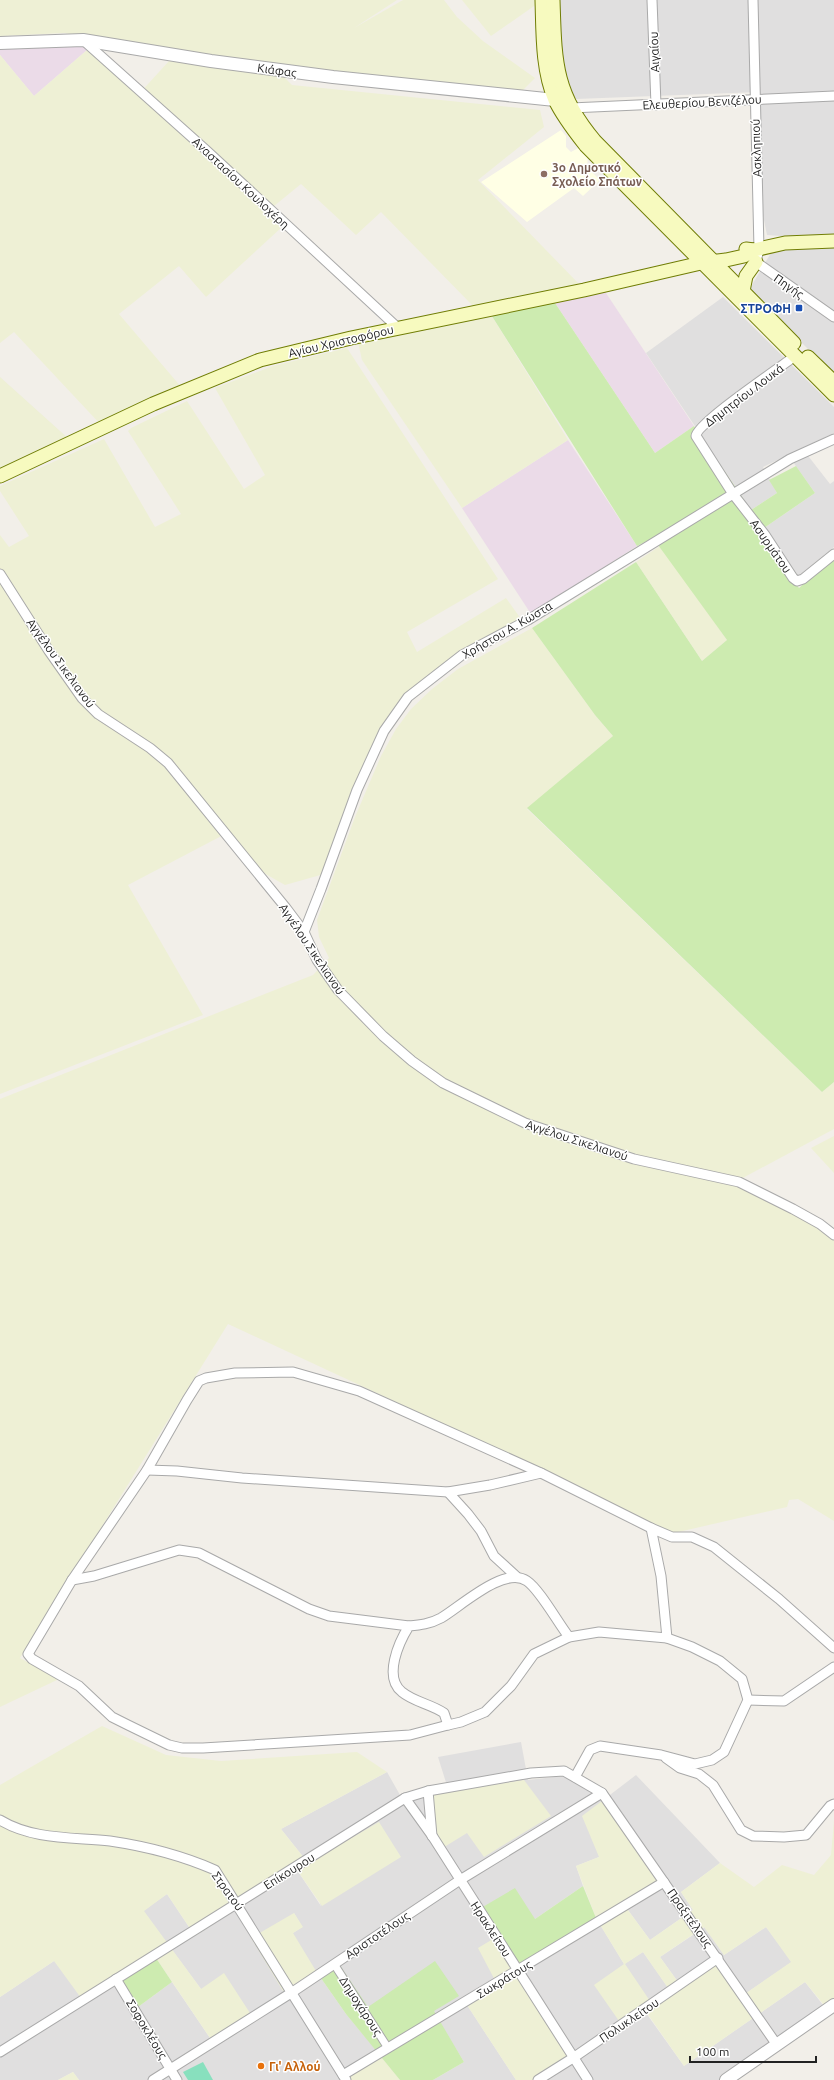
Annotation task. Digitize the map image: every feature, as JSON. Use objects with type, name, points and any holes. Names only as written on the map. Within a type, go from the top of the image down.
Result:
[{"type":"main road","points":[[542,0],[546,63],[555,100],[571,128],[586,146],[708,261],[743,291],[834,382]]},
{"type":"main road","points":[[553,0],[554,42],[559,78],[565,97],[580,124],[795,356],[834,395]]},
{"type":"main road","name":"Αγίου Χριστοφόρου","points":[[0,476],[153,404],[260,360],[398,328],[584,290],[708,261],[744,256],[785,244],[834,241]]},
{"type":"main road","points":[[743,291],[746,276],[756,253]]},
{"type":"street","name":"Αιγαίου","points":[[652,0],[656,104]]},
{"type":"street","name":"Ασκληπιού","points":[[753,0],[756,253]]},
{"type":"street","name":"Κιάφας","points":[[0,43],[83,40],[211,61],[333,77],[555,100]]},
{"type":"street","name":"Αναστασίου Κουλοχέρη","points":[[83,40],[206,150],[398,328]]},
{"type":"street","name":"Ελευθερίου Βενιζέλου","points":[[571,108],[834,96]]},
{"type":"street","name":"Πηγής","points":[[756,253],[834,318]]},
{"type":"street","name":"Δημητρίου Λουκά","points":[[733,494],[696,436],[698,430],[715,414],[795,356]]},
{"type":"street","name":"Χρήστου Α. Κώστα","points":[[304,932],[322,889],[357,790],[384,731],[408,697],[462,656],[528,620],[790,459],[834,439]]},
{"type":"street","name":"Ασυρμάτου","points":[[733,494],[765,535],[791,575],[798,581],[803,579],[834,554]]},
{"type":"street","name":"Αγγέλου Σικελιανού","points":[[0,574],[49,651],[82,698],[98,714],[150,748],[168,763],[304,932],[317,960],[347,1000],[383,1036],[412,1061],[443,1083],[525,1123],[634,1159],[738,1182],[800,1213],[834,1235]]},
{"type":"street","points":[[575,1777],[590,1750],[600,1746],[661,1755],[695,1764],[712,1760],[724,1752],[748,1700],[742,1679],[720,1661],[667,1638],[599,1632],[569,1637],[534,1654],[511,1686],[485,1712],[461,1722],[410,1735],[210,1748],[182,1748],[169,1745],[112,1717],[79,1686],[32,1659],[28,1654],[72,1580],[146,1470],[199,1381],[206,1378],[235,1373],[265,1371],[293,1372],[359,1391],[541,1473],[672,1537],[692,1536],[714,1547],[779,1599],[834,1648]]},
{"type":"street","points":[[146,1470],[177,1471],[242,1478],[448,1492],[490,1485],[541,1473]]},
{"type":"street","points":[[448,1492],[481,1531],[494,1556],[516,1576],[527,1581],[569,1637]]},
{"type":"street","points":[[652,1528],[661,1576],[667,1638]]},
{"type":"street","points":[[72,1580],[94,1576],[180,1550],[199,1553],[309,1609],[329,1616],[409,1626],[427,1624],[441,1618],[497,1582],[516,1576]]},
{"type":"street","points":[[409,1626],[398,1643],[394,1662],[395,1680],[401,1691],[444,1712],[448,1725]]},
{"type":"street","points":[[748,1700],[784,1701],[834,1667]]},
{"type":"street","points":[[661,1755],[680,1768],[699,1774],[713,1785],[741,1830],[753,1836],[784,1837],[806,1835],[830,1806],[834,1804]]},
{"type":"street","name":"Επίκουρου","points":[[0,2052],[405,1798],[428,1792],[531,1773],[564,1771],[602,1792]]},
{"type":"street","points":[[428,1792],[433,1837]]},
{"type":"street","name":"Αριστοτέλους","points":[[153,2080],[291,1993],[460,1880],[602,1792]]},
{"type":"street","name":"Πραξιτέλους","points":[[602,1792],[778,2045]]},
{"type":"street","name":"Ηρακλείτου","points":[[405,1798],[433,1837],[588,2080]]},
{"type":"street","name":"Στρατού","points":[[0,1820],[14,1829],[37,1834],[111,1842],[188,1858],[215,1870],[237,1903],[344,2078]]},
{"type":"street","name":"Σωκράτους","points":[[344,2078],[388,2048],[664,1882]]},
{"type":"street","name":"Πολυκλείτου","points":[[538,2080],[573,2058],[718,1958]]},
{"type":"street","name":"Δημοχάρους","points":[[334,1964],[388,2048]]},
{"type":"street","name":"Σοφοκλέους","points":[[116,1979],[176,2080]]},
{"type":"street","points":[[726,2080],[834,2005]]},
{"type":"shaded area","points":[[0,0],[397,0],[354,28],[403,0],[444,0],[457,17],[483,41],[535,78],[523,90],[440,84],[234,59],[64,33],[0,36]]},
{"type":"shaded area","points":[[462,0],[537,0],[537,4],[491,36]]},
{"type":"shaded area","points":[[558,0],[834,0],[834,375],[749,290],[781,236],[767,235],[762,210],[759,92],[576,99],[570,91],[561,56]]},
{"type":"shaded area","points":[[66,46],[84,47],[87,50],[34,96],[0,55],[0,48]]},
{"type":"shaded area","points":[[87,50],[138,95],[169,61],[283,76],[292,85],[540,110],[544,127],[478,180],[579,284],[474,307],[381,212],[356,235],[301,184],[274,206],[241,178],[237,184],[282,227],[206,297],[179,266],[119,314],[182,388],[102,426],[14,332],[0,343],[0,55],[34,96]]},
{"type":"shaded area","name":"3ο Δημοτικό Σχολείο Σπάτων","points":[[561,130],[566,136],[566,147],[571,152],[580,147],[588,156],[587,167],[600,180],[583,196],[574,188],[527,222],[481,182]]},
{"type":"shaded area","points":[[604,290],[694,426],[655,453],[553,300]]},
{"type":"shaded area","points":[[723,297],[834,407],[834,433],[802,448],[830,484],[834,481],[834,547],[798,576],[764,528],[815,493],[788,455],[763,467],[777,493],[751,510],[646,353]]},
{"type":"shaded area","points":[[490,313],[568,440],[462,508],[362,360],[358,342]]},
{"type":"shaded area","points":[[347,348],[498,579],[407,632],[417,652],[506,598],[521,619],[460,650],[405,695],[324,874],[285,885],[262,872],[229,832],[128,885],[203,1015],[0,1094],[0,535],[9,547],[29,536],[0,491],[0,486],[104,439],[155,527],[181,514],[128,431],[131,428],[187,401],[244,489],[265,475],[215,388],[273,366]]},
{"type":"shaded area","points":[[0,377],[70,440],[0,470]]},
{"type":"shaded area","points":[[568,440],[637,546],[531,614],[462,508]]},
{"type":"shaded area","points":[[660,546],[727,640],[702,661],[636,562]]},
{"type":"shaded area","points":[[532,628],[595,715],[613,736],[527,809],[822,1092],[834,1082],[834,1129],[739,1180],[834,1238],[834,1521],[798,1499],[789,1500],[787,1507],[674,1533],[652,1525],[396,1402],[228,1324],[20,1658],[59,1679],[0,1707],[0,1099],[313,975],[329,958],[319,937],[317,920],[355,817],[381,756],[396,729],[411,709],[432,689],[458,669]]},
{"type":"shaded area","points":[[834,1136],[834,1173],[811,1148]]},
{"type":"shaded area","points":[[102,1726],[166,1755],[221,1761],[357,1752],[387,1772],[281,1829],[308,1863],[379,1822],[401,1857],[322,1906],[297,1870],[195,1936],[167,1894],[144,1911],[201,1989],[224,1973],[250,2013],[210,2038],[152,1952],[81,1998],[54,1961],[0,1997],[0,1785]]},
{"type":"shaded area","points":[[521,1742],[528,1780],[563,1776],[592,1791],[602,1801],[636,1775],[720,1863],[681,1892],[693,1910],[650,1940],[622,1902],[599,1857],[576,1866],[583,1886],[535,1919],[500,1935],[498,1986],[467,2005],[516,2080],[433,2080],[464,2062],[433,2011],[368,2007],[316,1971],[346,2014],[381,2056],[350,2080],[79,2080],[73,2072],[58,2080],[0,2080],[0,1997],[54,1961],[117,1975],[138,2007],[172,1982],[210,2038],[201,1989],[143,1911],[167,1894],[195,1936],[297,1870],[321,1906],[308,1863],[281,1829],[387,1772],[400,1795],[433,1788],[441,1848],[466,1832],[524,1780],[449,1792],[438,1757]],"holes":[[[294,1913],[302,1927],[293,1933]]]},
{"type":"shaded area","points":[[524,1780],[551,1816],[484,1857],[467,1833],[441,1849],[432,1835],[433,1794]]},
{"type":"shaded area","points":[[602,1801],[658,1880],[622,1902],[650,1940],[693,1910],[681,1892],[720,1863],[754,1887],[782,1865],[814,1875],[831,1855],[834,1820],[834,1999],[824,2005],[805,1982],[684,2066],[642,2006],[619,2021],[594,1985],[624,1964],[596,1918],[576,1866],[599,1857],[582,1816]],"holes":[[[704,1927],[724,1955],[766,1927],[791,1962],[739,1998],[712,1959],[678,1982],[660,1957]],[[643,1952],[668,1988],[650,2001],[625,1964]]]},
{"type":"shaded area","points":[[294,1913],[303,1927],[293,1933],[316,1971],[283,1991],[251,1938]]},
{"type":"shaded area","points":[[596,1918],[624,1964],[643,1952],[669,1989],[641,2006],[684,2066],[805,1982],[830,2014],[733,2080],[533,2080],[570,2057],[513,1968]]},
{"type":"shaded area","points":[[705,1927],[724,1955],[766,1927],[792,1962],[739,1998],[678,1982],[660,1957]]},
{"type":"shaded area","points":[[493,1939],[570,2057],[533,2080],[516,2080],[467,2005],[498,1986],[478,1948]]},
{"type":"shaded area","points":[[381,2056],[400,2080],[350,2080],[348,2077]]},
{"type":"shaded area","points":[[73,2072],[79,2080],[58,2080]]},
{"type":"green space","points":[[553,300],[655,453],[694,426],[751,510],[777,493],[769,480],[796,466],[815,493],[764,528],[798,576],[795,583],[799,588],[834,557],[834,1082],[822,1092],[527,808],[613,736],[595,715],[532,628],[636,562],[702,661],[727,640],[653,538],[637,546],[490,313]]},
{"type":"green space","points":[[583,1886],[596,1918],[513,1968],[481,1908],[515,1888],[535,1919]]},
{"type":"green space","points":[[152,1952],[172,1982],[138,2007],[117,1975]]},
{"type":"green space","points":[[335,1958],[368,2007],[435,1961],[459,1996],[434,2011],[464,2062],[433,2080],[400,2080],[346,2014],[316,1971]]},
{"type":"green space","points":[[203,2062],[213,2080],[188,2080],[183,2072]]},
{"type":"place","name":"3ο Δημοτικό Σχολείο Σπάτων","points":[[544,174]]},
{"type":"place","name":"ΣΤΡΟΦΗ","points":[[799,308]]},
{"type":"place","name":"Γι' Αλλού","points":[[261,2066]]}]
